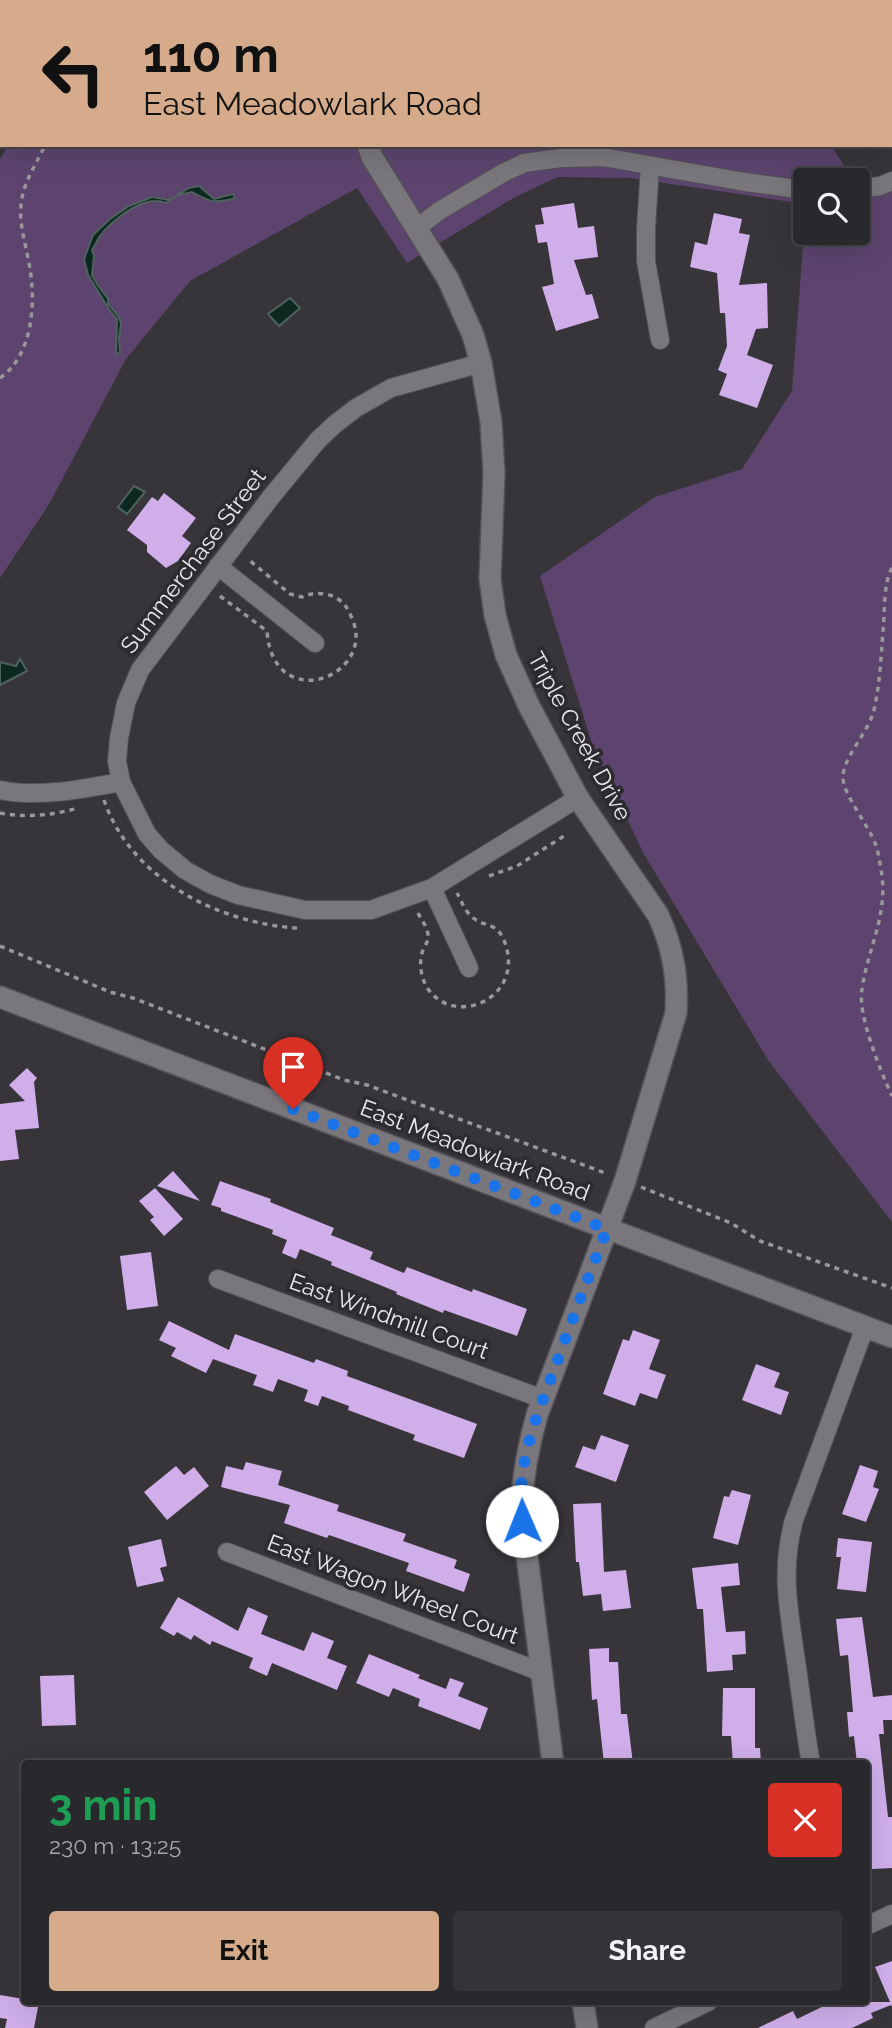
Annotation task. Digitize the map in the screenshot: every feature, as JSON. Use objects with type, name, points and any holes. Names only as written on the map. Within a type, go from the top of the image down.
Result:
[{"type":"street","name":"Triple Creek Drive","points":[[369,147],[372,157],[448,279],[473,335],[481,363],[493,448],[490,579],[495,615],[506,655],[529,706],[578,798],[658,915],[674,958],[676,1013],[625,1181],[543,1399],[527,1450],[523,1476],[521,1508],[552,1760]]},
{"type":"street","points":[[417,228],[439,211],[503,173],[524,163],[561,158],[603,158],[793,188]]},
{"type":"street","points":[[650,166],[646,261],[660,340]]},
{"type":"street","points":[[870,187],[892,181]]},
{"type":"street","name":"Summerchase Street","points":[[481,363],[391,388],[356,408],[318,440],[271,497],[140,670],[126,702],[119,738],[117,761],[121,782],[147,834],[185,870],[238,895],[305,910],[371,910],[436,895],[578,798]]},
{"type":"street","points":[[218,566],[315,643]]},
{"type":"street","points":[[0,790],[18,794],[121,782]]},
{"type":"street","points":[[436,895],[469,968]]},
{"type":"street","name":"East Meadowlark Road","points":[[0,997],[892,1337]]},
{"type":"street","name":"East Windmill Court","points":[[218,1279],[543,1399]]},
{"type":"street","points":[[810,1760],[786,1595],[785,1565],[794,1520],[865,1327]]},
{"type":"street","name":"East Wagon Wheel Court","points":[[227,1552],[541,1672]]},
{"type":"street","points":[[870,1924],[892,1914]]},
{"type":"street","points":[[583,2005],[587,2028]]},
{"type":"street","points":[[654,2028],[703,2005]]},
{"type":"path","points":[[0,378],[20,357],[28,333],[32,298],[31,271],[22,229],[21,203],[27,178],[44,147]]},
{"type":"path","points":[[892,568],[889,573],[873,713],[843,768],[842,782],[876,844],[882,876],[883,909],[861,992],[863,1012],[892,1096]]},
{"type":"path","points":[[101,785],[104,803],[114,823],[142,862],[159,877],[190,897],[240,918],[303,928]]},
{"type":"path","points":[[485,877],[517,866],[564,836]]},
{"type":"path","points":[[418,913],[436,895],[466,887]]},
{"type":"path","points":[[0,946],[110,992],[133,998],[344,1080],[367,1085],[605,1173]]},
{"type":"path","points":[[648,1189],[731,1223],[760,1241],[892,1288]]},
{"type":"shaded area","points":[[7,147],[832,147],[845,168],[793,168],[793,202],[631,178],[558,177],[515,197],[407,263],[357,188],[190,281],[126,359],[48,506],[0,578],[0,159]]},
{"type":"shaded area","points":[[892,172],[892,1222],[768,1060],[644,854],[595,753],[540,576],[655,497],[742,469],[792,391],[803,245],[870,245],[870,179]]},
{"type":"shaded area","points":[[199,186],[214,199],[233,194],[235,198],[213,201],[192,192],[178,195],[166,203],[156,201],[141,204],[111,224],[92,250],[92,275],[121,324],[120,352],[116,355],[117,319],[88,275],[84,259],[93,235],[129,206],[152,197],[169,200],[189,188]]},
{"type":"shaded area","points":[[290,298],[300,308],[279,326],[268,314]]},
{"type":"shaded area","points":[[134,486],[145,492],[127,514],[118,507]]},
{"type":"shaded area","points":[[20,659],[27,671],[0,685],[0,662],[16,666]]},
{"type":"building","points":[[574,203],[578,228],[594,226],[598,257],[574,260],[586,295],[592,294],[599,318],[556,331],[542,287],[554,284],[547,242],[538,243],[535,225],[544,224],[541,208]]},
{"type":"building","points":[[714,213],[742,219],[739,233],[750,235],[739,285],[767,283],[768,328],[756,329],[747,355],[773,365],[757,408],[719,395],[727,374],[718,370],[727,346],[725,313],[720,313],[717,273],[690,267],[695,242],[707,245]]},
{"type":"building","points":[[164,493],[196,518],[182,536],[191,543],[178,561],[166,568],[147,552],[147,545],[127,530],[152,497],[158,501]]},
{"type":"building","points":[[27,1068],[37,1078],[34,1082],[39,1128],[15,1130],[19,1159],[0,1161],[0,1104],[25,1101],[9,1085]]},
{"type":"building","points":[[173,1171],[200,1201],[157,1186]]},
{"type":"building","points":[[220,1181],[271,1199],[270,1202],[334,1228],[331,1235],[373,1252],[370,1259],[404,1273],[407,1267],[472,1292],[473,1289],[527,1309],[517,1336],[444,1310],[443,1313],[300,1249],[296,1259],[282,1253],[287,1240],[272,1234],[273,1230],[211,1205]]},
{"type":"building","points":[[155,1188],[183,1219],[164,1236],[150,1220],[154,1217],[139,1201]]},
{"type":"building","points":[[151,1252],[158,1306],[127,1310],[120,1256]]},
{"type":"building","points":[[169,1321],[229,1350],[235,1334],[314,1363],[316,1359],[348,1371],[347,1376],[477,1424],[464,1458],[413,1440],[415,1435],[348,1410],[349,1406],[322,1396],[318,1406],[304,1401],[308,1390],[278,1379],[273,1392],[253,1385],[257,1375],[213,1359],[206,1373],[171,1356],[176,1348],[159,1340]]},
{"type":"building","points":[[633,1330],[660,1340],[649,1369],[666,1375],[657,1399],[640,1393],[635,1406],[603,1394],[623,1339],[629,1341]]},
{"type":"building","points":[[756,1364],[780,1373],[774,1387],[789,1392],[781,1415],[742,1400]]},
{"type":"building","points":[[601,1435],[629,1445],[616,1482],[575,1467],[583,1446],[595,1450]]},
{"type":"building","points":[[246,1462],[282,1471],[278,1485],[339,1505],[337,1511],[406,1534],[403,1541],[457,1560],[454,1568],[470,1574],[464,1592],[406,1571],[409,1563],[329,1535],[327,1538],[284,1523],[290,1505],[221,1487],[226,1466],[243,1470]]},
{"type":"building","points":[[860,1465],[878,1471],[873,1487],[879,1489],[866,1522],[842,1514]]},
{"type":"building","points":[[176,1466],[184,1475],[194,1467],[209,1486],[167,1520],[144,1492]]},
{"type":"building","points":[[732,1490],[751,1495],[738,1545],[713,1538],[724,1496],[729,1497]]},
{"type":"building","points":[[601,1503],[604,1572],[626,1570],[631,1608],[603,1611],[601,1594],[583,1596],[579,1562],[576,1562],[573,1504]]},
{"type":"building","points":[[838,1538],[872,1542],[866,1592],[837,1589],[841,1557],[836,1557]]},
{"type":"building","points":[[161,1539],[167,1566],[160,1568],[164,1581],[137,1587],[128,1547]]},
{"type":"building","points":[[738,1563],[740,1585],[721,1587],[726,1632],[745,1631],[746,1654],[732,1655],[733,1670],[707,1672],[703,1609],[697,1609],[692,1568]]},
{"type":"building","points":[[178,1597],[238,1631],[248,1607],[268,1616],[261,1634],[304,1651],[312,1632],[334,1641],[327,1658],[347,1666],[337,1690],[272,1663],[267,1676],[249,1668],[253,1658],[212,1641],[210,1645],[194,1635],[191,1640],[177,1632],[174,1636],[160,1628]]},
{"type":"building","points":[[862,1617],[873,1697],[892,1695],[892,1720],[883,1720],[884,1734],[879,1734],[888,1817],[892,1817],[892,1868],[872,1869],[870,1760],[857,1760],[854,1736],[849,1737],[847,1712],[853,1712],[848,1655],[840,1656],[836,1619]]},
{"type":"building","points":[[609,1648],[609,1662],[618,1662],[621,1714],[627,1714],[633,1760],[604,1760],[597,1699],[592,1700],[589,1649]]},
{"type":"building","points":[[369,1654],[446,1689],[450,1678],[464,1683],[458,1696],[488,1708],[480,1730],[418,1706],[420,1699],[393,1688],[389,1697],[356,1683]]},
{"type":"building","points":[[74,1675],[76,1725],[42,1726],[40,1676]]},
{"type":"building","points":[[723,1688],[755,1688],[755,1748],[760,1748],[761,1760],[733,1760],[731,1736],[722,1736]]},
{"type":"building","points":[[892,1961],[892,2007],[891,2005],[871,2013],[873,2018],[852,2028],[758,2028],[793,2011],[797,2019],[826,2005],[890,2002],[875,1967]]},
{"type":"building","points":[[0,1995],[21,1998],[21,2005],[38,2005],[34,2028],[5,2028],[7,2019],[0,2018]]},
{"type":"route","points":[[293,1109],[607,1229],[537,1415],[523,1476],[522,1521]]}]
